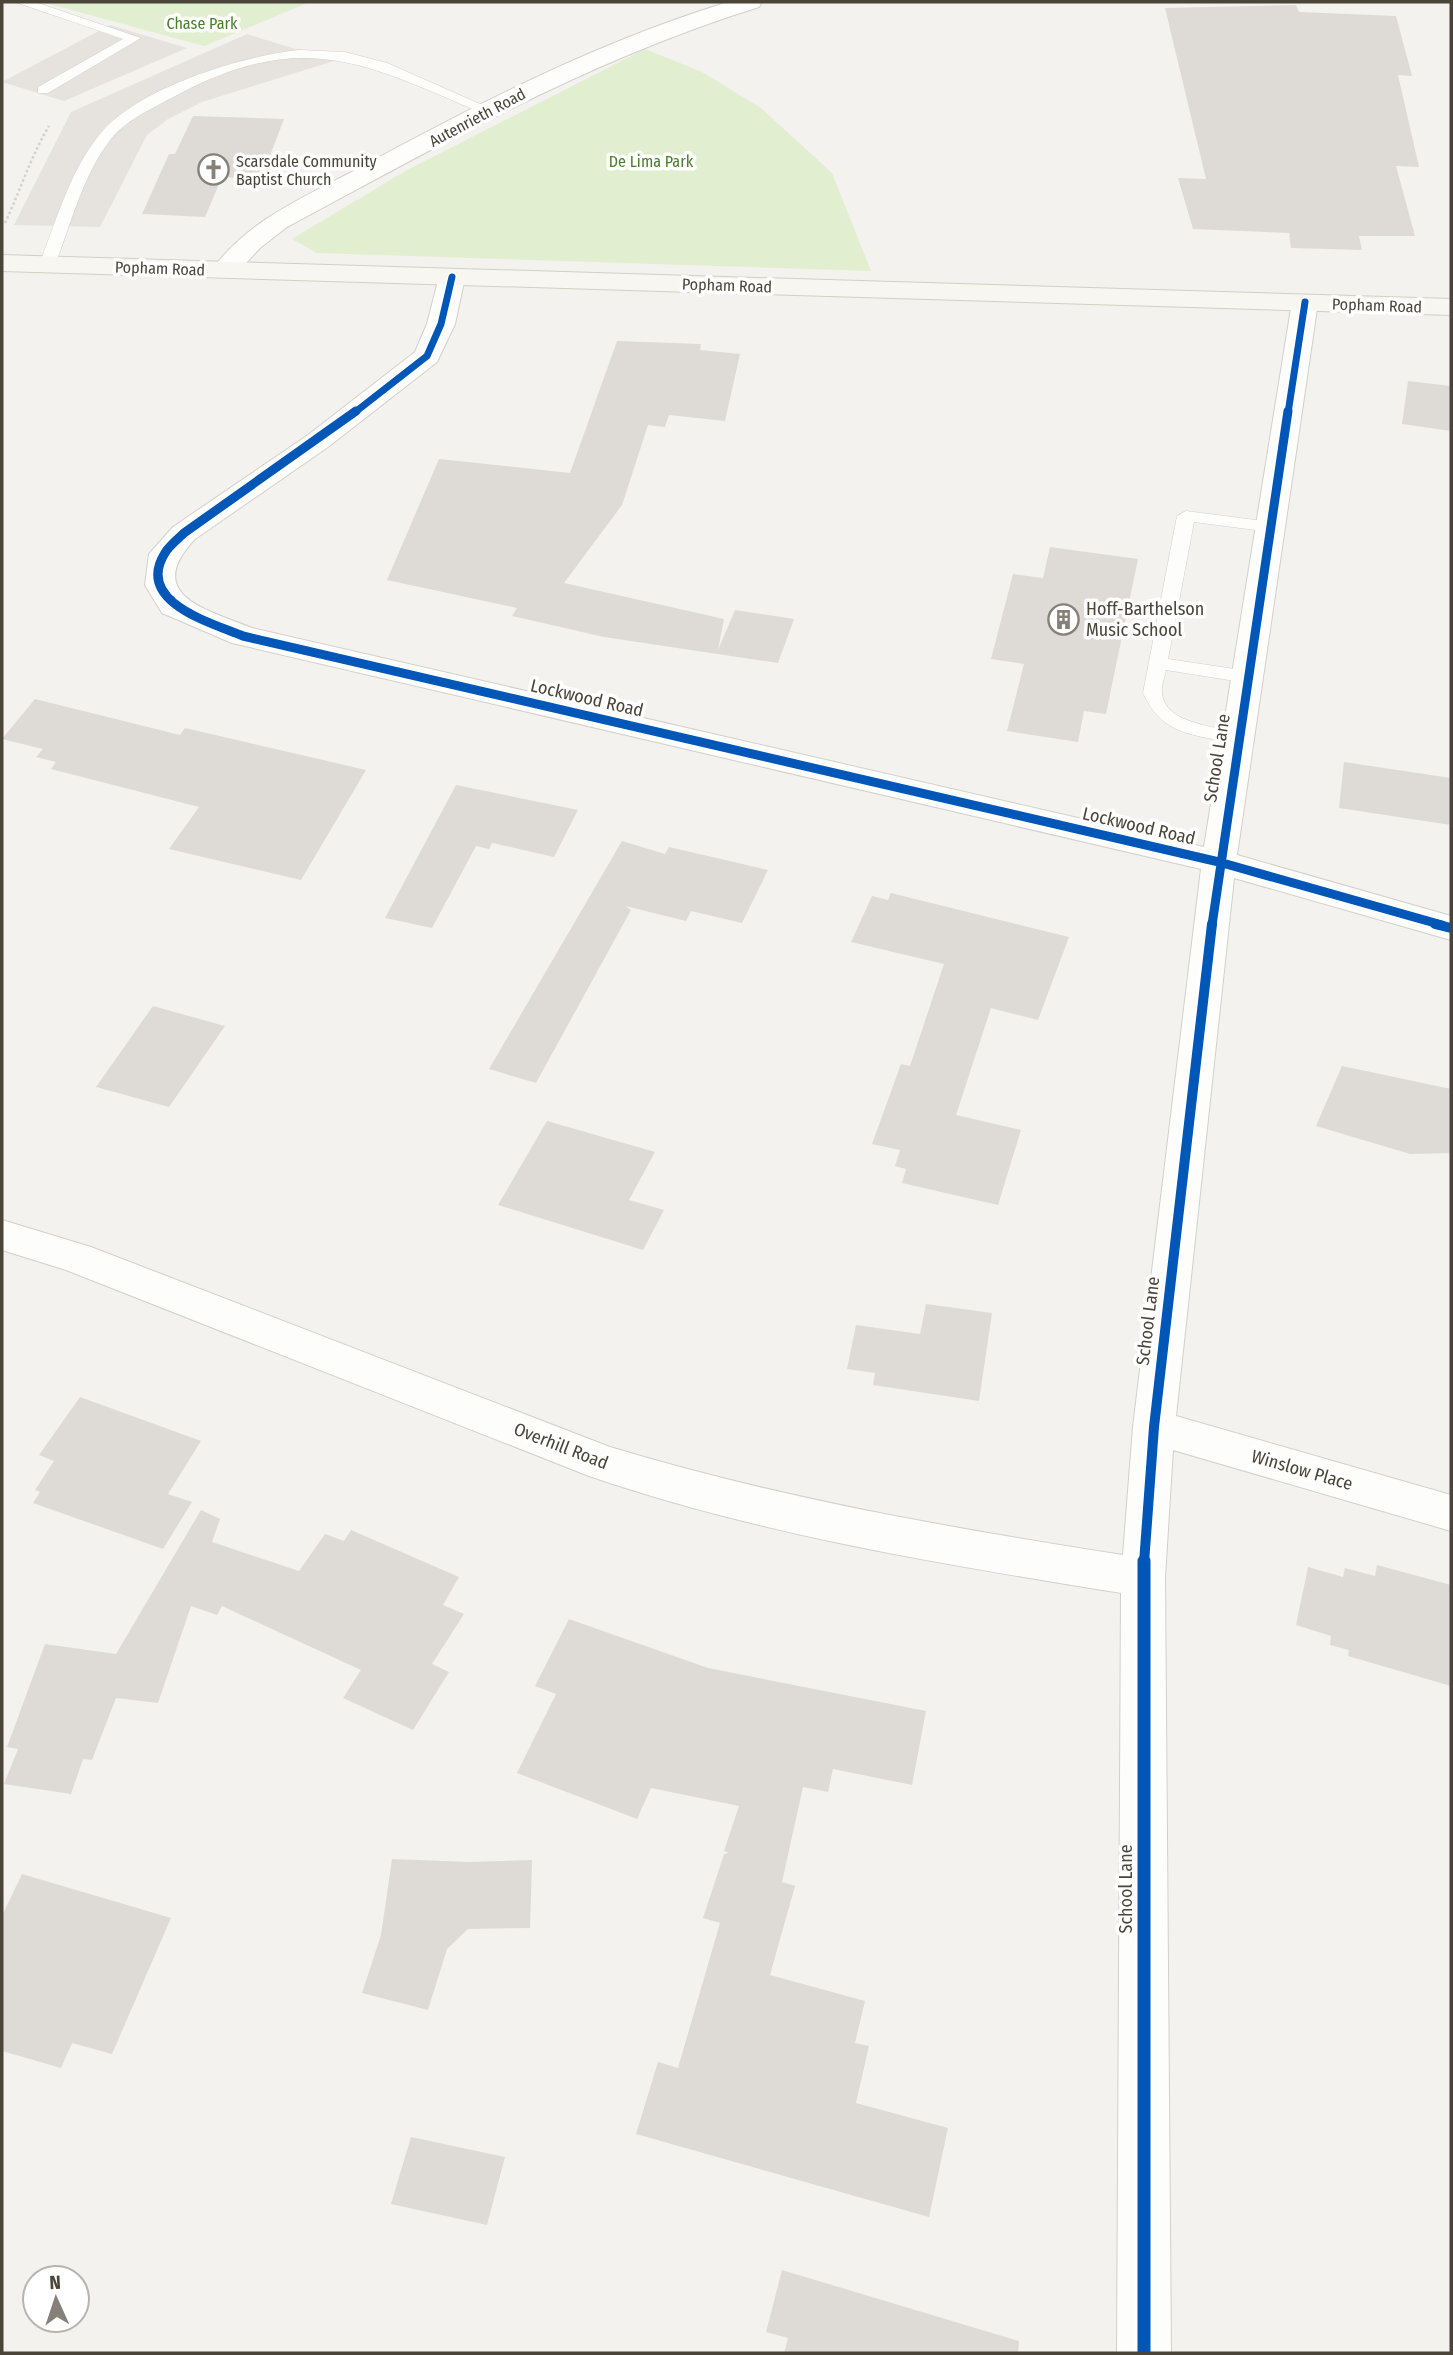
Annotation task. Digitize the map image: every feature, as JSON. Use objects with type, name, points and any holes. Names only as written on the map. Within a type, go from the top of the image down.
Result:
[{"type":"main road","name":"Popham Road","points":[[2,263],[1451,307]]},
{"type":"street","name":"Autenrieth Road","points":[[225,270],[251,242],[278,222],[584,61],[677,25],[751,2]]},
{"type":"street","name":"Lockwood Road","points":[[452,277],[441,324],[427,356],[318,441],[184,533],[164,554],[160,585],[173,606],[243,636],[1219,862],[1451,928]]},
{"type":"street","name":"School Lane","points":[[1144,2353],[1143,1577],[1154,1427],[1219,862],[1306,302]]},
{"type":"street","name":"Overhill Road","points":[[2,1235],[77,1258],[604,1463],[691,1491],[783,1513],[1143,1577]]},
{"type":"street","name":"Winslow Place","points":[[1154,1427],[1451,1513]]},
{"type":"lane","points":[[22,2],[134,38],[43,90]]},
{"type":"lane","points":[[47,265],[73,199],[105,137],[138,111],[185,85],[226,67],[315,55],[344,56],[379,65],[489,111]]},
{"type":"lane","points":[[1238,738],[1179,723],[1161,712],[1152,693],[1186,516],[1271,527]]},
{"type":"lane","points":[[1158,663],[1248,677]]},
{"type":"path","points":[[2,229],[32,165],[38,144],[65,106],[43,90]]},
{"type":"green space","name":"Chase Park","points":[[42,2],[310,2],[204,46]]},
{"type":"green space","name":"De Lima Park","points":[[645,49],[702,72],[761,108],[832,173],[871,271],[317,253],[292,239],[407,170]]},
{"type":"shaded area","points":[[110,25],[187,48],[64,101],[2,82]]},
{"type":"shaded area","points":[[247,34],[334,61],[202,102],[168,119],[147,135],[100,227],[14,225],[71,112]]},
{"type":"building","points":[[1296,5],[1299,12],[1396,16],[1412,76],[1398,75],[1419,167],[1396,166],[1415,236],[1359,236],[1362,250],[1291,248],[1289,233],[1193,229],[1178,178],[1206,179],[1165,8]]},
{"type":"building","name":"Scarsdale Community Baptist Church","points":[[193,116],[284,119],[261,179],[222,177],[205,217],[142,214],[169,154],[175,154]]},
{"type":"building","points":[[617,341],[701,344],[700,350],[740,354],[725,421],[669,415],[665,427],[648,425],[622,505],[564,583],[724,619],[718,650],[735,610],[794,619],[778,663],[604,637],[512,616],[517,608],[387,580],[439,459],[570,473]]},
{"type":"building","points":[[1408,381],[1451,386],[1451,431],[1402,424]]},
{"type":"building","name":"Hoff-Barthelson Music School","points":[[1050,547],[1138,559],[1106,714],[1084,711],[1078,742],[1007,731],[1024,664],[991,659],[1013,574],[1043,578]]},
{"type":"building","points":[[35,699],[180,735],[185,728],[366,770],[301,880],[169,849],[199,807],[51,769],[56,762],[36,757],[43,749],[2,739]]},
{"type":"building","points":[[1344,762],[1451,778],[1451,825],[1339,808]]},
{"type":"building","points":[[456,785],[578,810],[554,857],[492,843],[489,849],[476,846],[432,928],[385,918]]},
{"type":"building","points":[[622,841],[665,854],[669,847],[768,870],[742,923],[691,911],[686,921],[625,906],[631,910],[536,1083],[489,1069]]},
{"type":"building","points":[[891,893],[1069,937],[1038,1020],[991,1008],[956,1115],[1021,1130],[998,1205],[902,1183],[906,1169],[895,1166],[900,1150],[872,1144],[901,1064],[910,1066],[944,964],[851,942],[872,896],[888,900]]},
{"type":"building","points":[[153,1006],[225,1026],[169,1107],[96,1087]]},
{"type":"building","points":[[1342,1066],[1451,1089],[1451,1153],[1410,1154],[1316,1126]]},
{"type":"building","points":[[547,1121],[655,1152],[629,1200],[664,1210],[643,1250],[498,1205]]},
{"type":"building","points":[[926,1304],[992,1313],[979,1401],[873,1385],[875,1373],[847,1369],[856,1325],[920,1334]]},
{"type":"building","points":[[80,1397],[201,1441],[168,1494],[192,1502],[163,1549],[33,1503],[40,1492],[35,1490],[54,1461],[39,1455]]},
{"type":"building","points":[[201,1510],[220,1519],[212,1542],[299,1571],[325,1534],[344,1541],[351,1530],[459,1577],[443,1605],[464,1614],[432,1664],[449,1672],[413,1730],[343,1698],[361,1670],[222,1606],[217,1615],[191,1606],[158,1703],[116,1698],[92,1760],[83,1759],[71,1794],[4,1784],[18,1749],[7,1747],[45,1644],[116,1654]]},
{"type":"building","points":[[1377,1565],[1451,1585],[1451,1686],[1348,1656],[1349,1650],[1330,1645],[1331,1636],[1296,1625],[1308,1567],[1343,1577],[1345,1568],[1375,1576]]},
{"type":"building","points":[[569,1619],[708,1668],[926,1711],[912,1785],[833,1769],[828,1792],[803,1787],[782,1882],[795,1886],[770,1975],[865,2001],[855,2043],[869,2046],[856,2103],[948,2128],[929,2217],[636,2134],[658,2062],[678,2068],[720,1923],[703,1918],[724,1854],[729,1853],[724,1851],[739,1806],[651,1788],[637,1819],[517,1773],[556,1694],[535,1686]]},
{"type":"building","points":[[392,1859],[469,1862],[532,1860],[530,1928],[468,1929],[447,1949],[428,2010],[362,1993],[381,1935]]},
{"type":"building","points":[[22,1874],[171,1918],[112,2054],[72,2043],[61,2068],[2,2051],[2,1916]]},
{"type":"building","points":[[411,2137],[505,2157],[487,2225],[391,2204]]},
{"type":"building","points":[[782,2270],[1019,2341],[1018,2353],[784,2353],[788,2338],[766,2332]]},
{"type":"cycle path","points":[[452,277],[441,324],[427,356],[318,441],[184,533],[164,554],[160,585],[173,606],[243,636],[1219,862],[1451,928]]},
{"type":"cycle path","points":[[1144,2353],[1143,1577],[1154,1427],[1219,862],[1305,302]]},
{"type":"place","name":"Scarsdale Community Baptist Church","points":[[213,170]]},
{"type":"place","name":"Hoff-Barthelson Music School","points":[[1063,619]]}]
